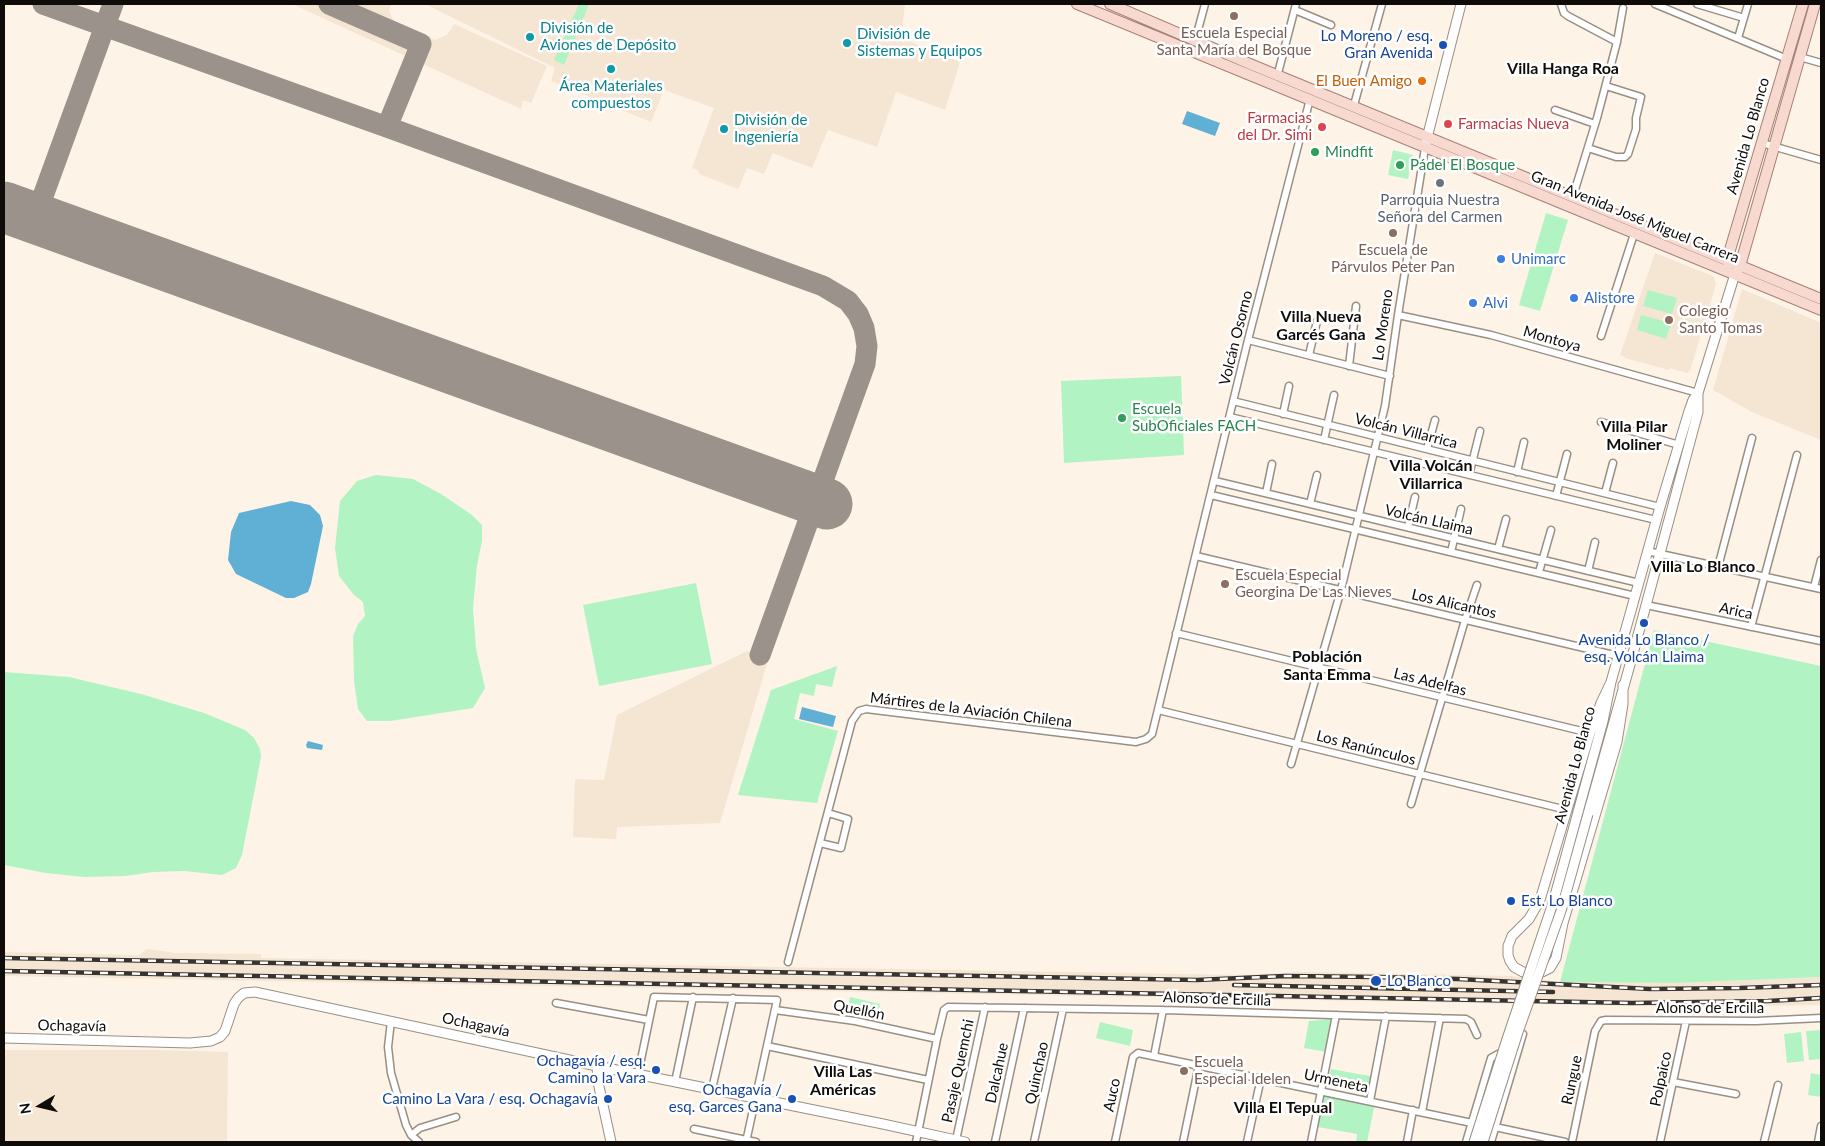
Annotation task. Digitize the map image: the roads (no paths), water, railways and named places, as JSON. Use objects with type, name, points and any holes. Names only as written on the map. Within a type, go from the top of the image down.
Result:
[{"type":"main road","name":"Gran Avenida José Miguel Carrera","points":[[1077,4],[1276,79],[1354,105],[1727,260],[1738,270],[1821,310]]},
{"type":"main road","name":"Gran Avenida José Miguel Carrera","points":[[1110,4],[1195,40],[1276,79],[1310,99],[1425,148],[1634,234],[1821,299]]},
{"type":"main road","name":"Lo Moreno","points":[[1425,148],[1426,136],[1461,4]]},
{"type":"main road","name":"Avenida Lo Blanco","points":[[1727,260],[1803,4]]},
{"type":"main road","name":"Avenida Lo Blanco","points":[[1474,1142],[1509,1031],[1553,903],[1656,520],[1691,404],[1698,394],[1738,270],[1815,4]]},
{"type":"main road","name":"Avenida Lo Blanco","points":[[1483,1142],[1561,911],[1698,412],[1698,394]]},
{"type":"main road","points":[[1611,682],[1600,702],[1540,900],[1529,919],[1512,936],[1508,946],[1510,961],[1522,972],[1542,972],[1550,968],[1556,958],[1563,923],[1616,742],[1623,704],[1623,685]]},
{"type":"main road","name":"Ochagavía","points":[[4,1038],[211,1042],[226,1031],[234,1004],[238,998],[244,993],[251,992],[961,1141]]},
{"type":"main road","points":[[597,1066],[598,1082],[611,1142]]},
{"type":"street","points":[[1195,40],[1205,4]]},
{"type":"street","points":[[1354,105],[1382,4]]},
{"type":"street","points":[[1562,4],[1564,13],[1568,16],[1617,42]]},
{"type":"street","points":[[1655,4],[1786,59]]},
{"type":"street","points":[[1697,4],[1744,18]]},
{"type":"street","points":[[1738,38],[1748,4]]},
{"type":"street","points":[[1276,79],[1295,7],[1331,25]]},
{"type":"street","points":[[1573,196],[1606,86],[1623,8]]},
{"type":"street","points":[[1800,56],[1821,63]]},
{"type":"street","points":[[1588,148],[1616,157],[1625,157],[1628,154],[1636,129],[1636,118],[1642,97],[1606,86]]},
{"type":"street","name":"Volcán Osorno","points":[[1153,730],[1248,340],[1310,99]]},
{"type":"street","points":[[1555,110],[1595,124]]},
{"type":"street","points":[[1762,143],[1821,160]]},
{"type":"street","name":"Lo Moreno","points":[[1291,764],[1341,590],[1374,452],[1390,376],[1425,148]]},
{"type":"street","points":[[1601,336],[1634,234]]},
{"type":"street","points":[[1349,363],[1356,306]]},
{"type":"street","name":"Montoya","points":[[1398,315],[1491,335],[1698,394]]},
{"type":"street","points":[[1309,353],[1317,321]]},
{"type":"street","points":[[1248,340],[1349,363],[1390,376]]},
{"type":"street","points":[[1282,414],[1289,386]]},
{"type":"street","points":[[1324,440],[1334,395]]},
{"type":"street","name":"Volcán Villarrica","points":[[1233,402],[1660,507]]},
{"type":"street","name":"Volcán Villarrica","points":[[1230,417],[1656,520]]},
{"type":"street","points":[[1428,449],[1435,420]]},
{"type":"street","points":[[1600,422],[1678,445]]},
{"type":"street","points":[[1470,475],[1480,431]]},
{"type":"street","points":[[1718,567],[1752,438]]},
{"type":"street","points":[[1517,472],[1524,442]]},
{"type":"street","points":[[1556,496],[1568,454]]},
{"type":"street","points":[[1751,627],[1797,456]]},
{"type":"street","points":[[1605,493],[1613,463]]},
{"type":"street","points":[[1266,493],[1272,464]]},
{"type":"street","points":[[1310,504],[1317,474]]},
{"type":"street","name":"Volcán Llaima","points":[[1215,481],[1638,583]]},
{"type":"street","name":"Volcán Llaima","points":[[1211,495],[1635,596]]},
{"type":"street","points":[[1408,528],[1415,497]]},
{"type":"street","points":[[1451,552],[1461,509]]},
{"type":"street","points":[[1498,549],[1506,519]]},
{"type":"street","points":[[1539,572],[1551,530]]},
{"type":"street","points":[[1588,571],[1595,542]]},
{"type":"street","points":[[1647,551],[1818,588],[1821,560]]},
{"type":"street","name":"Los Alicantos","points":[[1196,556],[1618,656]]},
{"type":"street","points":[[1411,804],[1477,585]]},
{"type":"street","name":"Arica","points":[[1646,605],[1821,641]]},
{"type":"street","name":"Las Adelfas","points":[[1176,633],[1590,734]]},
{"type":"street","name":"Mártires de la Aviación Chilena","points":[[788,962],[852,718],[861,710],[1136,742],[1146,739],[1153,730]]},
{"type":"street","name":"Los Ranúnculos","points":[[1158,710],[1567,810]]},
{"type":"street","points":[[820,843],[840,848],[848,819],[828,813]]},
{"type":"street","points":[[638,1074],[654,996],[777,1000],[746,1141]]},
{"type":"street","points":[[675,1082],[693,997]]},
{"type":"street","points":[[712,1089],[733,998]]},
{"type":"street","points":[[556,1003],[649,1020]]},
{"type":"street","name":"Alonso de Ercilla","points":[[937,1039],[947,1007],[1163,1010],[1440,1018],[1469,1020],[1478,1034]]},
{"type":"street","name":"Pasaje Quemchi","points":[[961,1141],[985,1007]]},
{"type":"street","name":"Dalcahue","points":[[995,1142],[1024,1008]]},
{"type":"street","name":"Quinchao","points":[[1034,1142],[1064,1009]]},
{"type":"street","name":"Quellón","points":[[775,1010],[855,1021],[937,1039]]},
{"type":"street","points":[[1154,1056],[1163,1010]]},
{"type":"street","points":[[1311,1142],[1336,1015]]},
{"type":"street","points":[[1370,1101],[1386,1016]]},
{"type":"street","points":[[1422,1112],[1440,1018]]},
{"type":"street","name":"Alonso de Ercilla","points":[[1598,1023],[1606,1020],[1756,1021],[1821,1018]]},
{"type":"street","points":[[391,1021],[388,1046],[389,1066],[406,1125],[419,1142]]},
{"type":"street","name":"Polpaico","points":[[1660,1142],[1686,1021]]},
{"type":"street","name":"Rungue","points":[[1572,1142],[1598,1023]]},
{"type":"street","points":[[1491,1142],[1523,1034]]},
{"type":"street","points":[[916,1142],[937,1039]]},
{"type":"street","points":[[767,1046],[928,1080]]},
{"type":"street","points":[[1466,1142],[1491,1058],[1502,1052],[1510,1054],[1515,1060]]},
{"type":"street","name":"Urmeneta","points":[[1136,1054],[1141,1053],[1472,1122]]},
{"type":"street","name":"Auco","points":[[1115,1142],[1133,1058],[1136,1054]]},
{"type":"street","points":[[1183,1142],[1198,1065]]},
{"type":"street","points":[[1247,1142],[1261,1078]]},
{"type":"street","points":[[1673,1082],[1736,1094]]},
{"type":"street","points":[[1764,1142],[1778,1085]]},
{"type":"street","points":[[1407,1142],[1413,1110]]},
{"type":"street","points":[[412,1135],[420,1128],[456,1117]]},
{"type":"street","points":[[1818,1142],[1821,1126]]},
{"type":"street","points":[[1495,1127],[1565,1142]]},
{"type":"street","points":[[694,1130],[756,1142]]},
{"type":"water","points":[[1187,111],[1220,123],[1215,136],[1182,124]]},
{"type":"water","points":[[291,501],[310,505],[320,515],[323,526],[308,592],[294,598],[286,598],[236,574],[228,560],[231,532],[239,513]]},
{"type":"water","points":[[802,707],[836,716],[833,727],[799,719]]},
{"type":"water","points":[[308,741],[323,745],[322,750],[307,748]]},
{"type":"railway","points":[[4,958],[1197,980],[1285,976],[1377,977],[1458,979],[1650,989],[1821,985]]},
{"type":"railway","points":[[4,971],[1632,1003],[1768,1001],[1821,998]]},
{"type":"railway","points":[[1234,985],[1553,992]]},
{"type":"place","name":"Escuela Especial Santa María del Bosque","points":[[1234,16]]},
{"type":"place","name":"División de Aviones de Depósito","points":[[530,37]]},
{"type":"place","name":"División de Sistemas y Equipos","points":[[847,43]]},
{"type":"place","name":"Lo Moreno / esq. Gran Avenida","points":[[1443,45]]},
{"type":"place","name":"Área Materiales compuestos","points":[[611,69]]},
{"type":"place","name":"El Buen Amigo","points":[[1422,81]]},
{"type":"place","name":"Farmacias Nueva","points":[[1448,124]]},
{"type":"place","name":"Farmacias del Dr. Simi","points":[[1322,127]]},
{"type":"place","name":"División de Ingeniería","points":[[724,129]]},
{"type":"place","name":"Mindfit","points":[[1315,152]]},
{"type":"place","name":"Pádel El Bosque","points":[[1400,165]]},
{"type":"place","name":"Parroquia Nuestra Señora del Carmen","points":[[1440,183]]},
{"type":"place","name":"Escuela de Párvulos Peter Pan","points":[[1393,233]]},
{"type":"place","name":"Unimarc","points":[[1501,259]]},
{"type":"place","name":"Alistore","points":[[1574,298]]},
{"type":"place","name":"Alvi","points":[[1473,303]]},
{"type":"place","name":"Colegio Santo Tomas","points":[[1669,320]]},
{"type":"place","name":"Escuela SubOficiales FACH","points":[[1122,418]]},
{"type":"place","name":"Escuela Especial Georgina De Las Nieves","points":[[1225,584]]},
{"type":"place","name":"Avenida Lo Blanco / esq. Volcán Llaima","points":[[1644,623]]},
{"type":"place","name":"Est. Lo Blanco","points":[[1511,901]]},
{"type":"place","name":"Lo Blanco","points":[[1376,981]]},
{"type":"place","name":"Ochagavía / esq. Camino la Vara","points":[[656,1070]]},
{"type":"place","name":"Escuela Especial Idelen","points":[[1184,1071]]},
{"type":"place","name":"Camino La Vara / esq. Ochagavía","points":[[608,1099]]},
{"type":"place","name":"Ochagavía / esq. Garces Gana","points":[[792,1099]]},
{"type":"district","name":"Villa Hanga Roa","points":[[1563,69]]},
{"type":"district","name":"Villa Nueva Garcés Gana","points":[[1321,326]]},
{"type":"district","name":"Villa Pilar Moliner","points":[[1634,436]]},
{"type":"district","name":"Villa Volcán Villarrica","points":[[1431,475]]},
{"type":"district","name":"Villa Lo Blanco","points":[[1703,567]]},
{"type":"district","name":"Población Santa Emma","points":[[1327,666]]},
{"type":"district","name":"Villa Las Américas","points":[[843,1081]]},
{"type":"district","name":"Villa El Tepual","points":[[1283,1108]]}]
